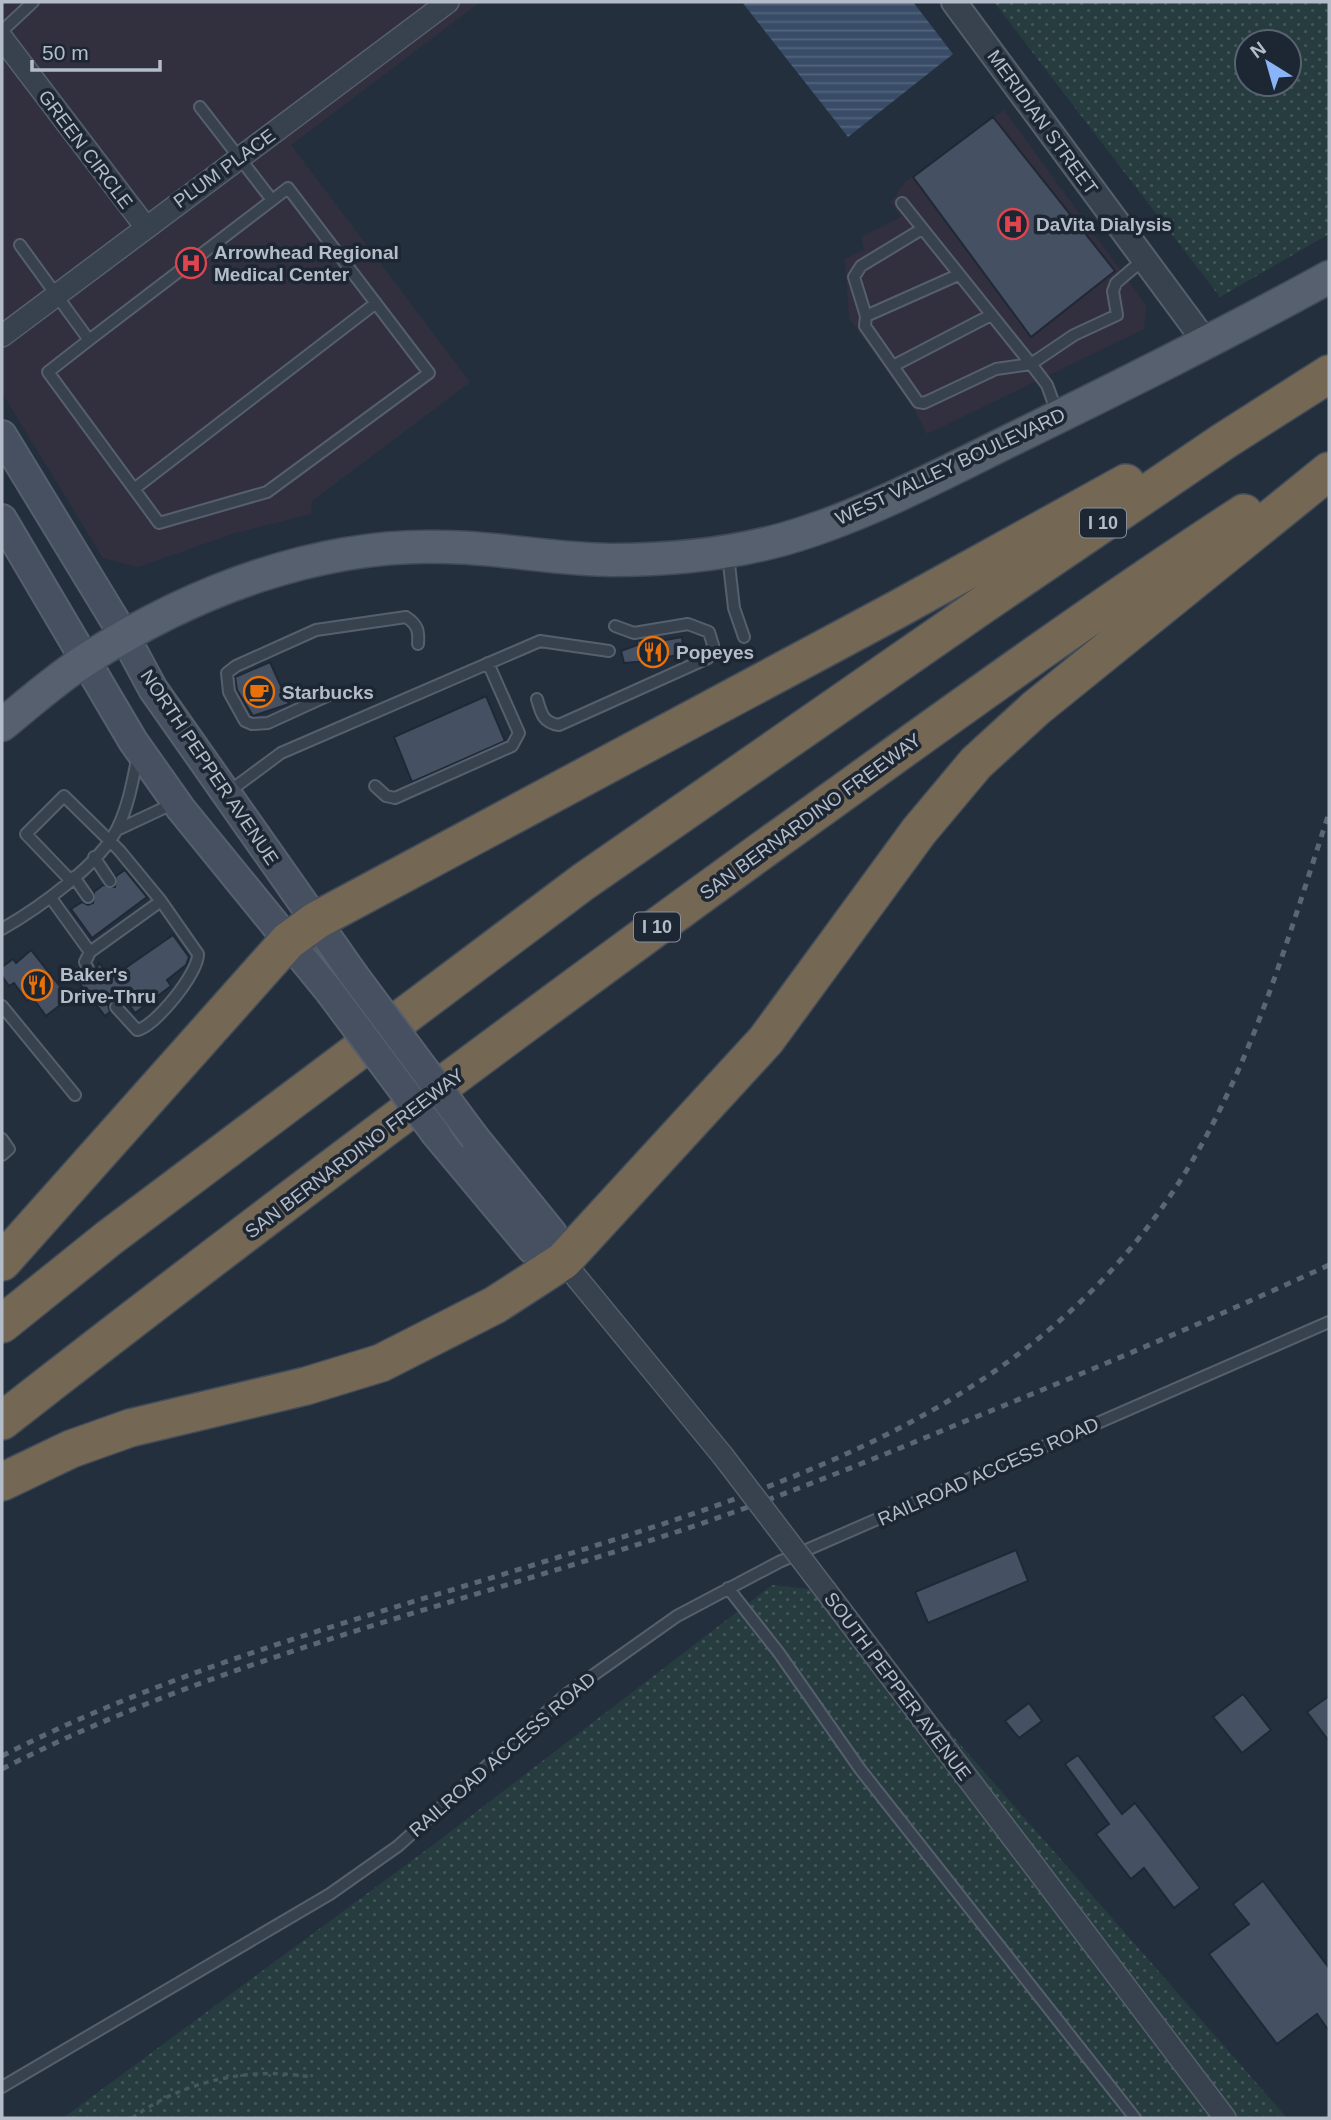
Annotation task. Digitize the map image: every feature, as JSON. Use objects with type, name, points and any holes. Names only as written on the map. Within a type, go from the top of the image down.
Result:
[{"type":"highway","name":"I 10","points":[[2,1324],[109,1238],[583,882],[1224,441],[1329,374]]},
{"type":"highway","points":[[2,1262],[303,930],[883,617],[1116,487],[1224,441]]},
{"type":"highway","name":"SAN BERNARDINO FREEWAY","points":[[2,1421],[168,1292],[638,940],[1103,605],[1329,457]]},
{"type":"highway","points":[[2,1482],[71,1449],[130,1428],[306,1386],[381,1363],[485,1310],[563,1261],[759,1048],[919,831],[976,763],[1036,708],[1329,471]]},
{"type":"main road","name":"WEST VALLEY BOULEVARD","points":[[2,725],[86,659],[125,637],[208,594],[294,565],[377,549],[454,547],[611,560],[697,555],[783,539],[860,510],[1059,416],[1207,344],[1329,276]]},
{"type":"main road","name":"NORTH PEPPER AVENUE","points":[[2,435],[125,637],[153,689],[225,794],[303,930],[330,992],[388,1070]]},
{"type":"main road","name":"NORTH PEPPER AVENUE","points":[[2,519],[139,749],[181,809],[303,930],[353,974],[411,1053]]},
{"type":"main road","name":"SOUTH PEPPER AVENUE","points":[[411,1053],[552,1233],[563,1261]]},
{"type":"main road","name":"SOUTH PEPPER AVENUE","points":[[388,1070],[451,1153],[532,1249],[563,1261]]},
{"type":"street","name":"PLUM PLACE","points":[[2,335],[448,2]]},
{"type":"street","name":"MERIDIAN STREET","points":[[954,2],[1207,344]]},
{"type":"street","name":"GREEN CIRCLE","points":[[2,37],[145,226]]},
{"type":"street","name":"SOUTH PEPPER AVENUE","points":[[563,1261],[723,1456],[1225,2118]]},
{"type":"lane","points":[[2,31],[33,2]]},
{"type":"lane","points":[[200,107],[272,200]]},
{"type":"lane","points":[[288,188],[429,373],[267,492],[159,523],[48,372],[272,200],[288,188]]},
{"type":"lane","points":[[902,203],[1047,385],[1059,416]]},
{"type":"lane","points":[[922,229],[861,266],[854,277],[866,316],[865,326],[918,402],[924,403],[996,369],[1031,364],[1074,335],[1117,315],[1114,291],[1116,283],[1144,260]]},
{"type":"lane","points":[[20,245],[89,340]]},
{"type":"lane","points":[[866,316],[958,275]]},
{"type":"lane","points":[[134,489],[376,303]]},
{"type":"lane","points":[[893,366],[991,316]]},
{"type":"lane","points":[[727,549],[734,608],[744,637]]},
{"type":"lane","points":[[327,696],[268,723],[252,724],[245,720],[229,692],[228,673],[236,666],[316,631],[406,617],[414,622],[419,631],[418,645]]},
{"type":"lane","points":[[537,699],[542,716],[549,724],[559,725],[708,657],[713,645],[709,632],[688,624],[634,633],[615,626]]},
{"type":"lane","points":[[225,794],[281,753],[540,641],[609,651]]},
{"type":"lane","points":[[375,786],[386,796],[395,798],[512,746],[517,741],[519,733],[488,663]]},
{"type":"lane","points":[[2,929],[51,898],[94,858],[117,830],[131,789],[139,749]]},
{"type":"lane","points":[[88,897],[26,834],[64,796],[162,901],[198,954],[197,969],[160,1014],[142,1029],[133,1027],[116,1007]]},
{"type":"lane","points":[[117,830],[166,807],[181,809]]},
{"type":"lane","points":[[94,858],[110,881]]},
{"type":"lane","points":[[51,898],[90,952]]},
{"type":"lane","points":[[89,971],[85,962],[90,952],[112,930],[134,914],[162,901]]},
{"type":"lane","points":[[2,1006],[75,1096]]},
{"type":"lane","points":[[2,1139],[9,1149],[2,1155]]},
{"type":"lane","name":"RAILROAD ACCESS ROAD","points":[[2,2087],[330,1894],[398,1846],[568,1693],[635,1643],[729,1588],[779,1562],[1329,1322]]},
{"type":"lane","points":[[729,1588],[779,1653],[860,1769],[1135,2118]]},
{"type":"path","points":[[132,2118],[159,2099],[180,2089],[211,2081],[268,2075],[310,2077]]},
{"type":"shaded area","name":"Arrowhead Regional Medical Center","points":[[2,2],[480,2],[291,145],[470,382],[312,501],[311,514],[235,533],[138,567],[103,558],[2,393]]},
{"type":"shaded area","points":[[1004,110],[1146,305],[1144,329],[927,434],[914,409],[849,318],[845,259],[864,250],[861,237],[901,217],[891,202],[905,182]]},
{"type":"green space","points":[[994,2],[1329,2],[1329,234],[1220,297]]},
{"type":"green space","points":[[772,1585],[826,1591],[1287,2118],[63,2118],[433,1845]]},
{"type":"water","points":[[742,2],[913,2],[953,54],[848,137]]},
{"type":"building","name":"DaVita Dialysis","points":[[993,117],[1115,271],[1031,337],[913,177]]},
{"type":"building","name":"Popeyes","points":[[682,637],[684,654],[661,658],[661,663],[648,665],[647,661],[624,663],[621,651],[637,645],[637,641],[654,638],[654,642]]},
{"type":"building","name":"Starbucks","points":[[270,662],[289,704],[253,716],[237,690],[235,677]]},
{"type":"building","points":[[486,696],[505,741],[412,782],[394,737]]},
{"type":"building","points":[[125,870],[147,897],[92,938],[71,909],[82,902],[88,905],[93,903],[94,892],[103,885],[115,887],[116,876]]},
{"type":"building","points":[[173,935],[189,957],[186,965],[167,980],[171,986],[135,1013],[126,1000],[114,1000],[108,1005],[110,1012],[105,1016],[77,980],[83,976],[93,978],[99,963],[111,978]]},
{"type":"building","name":"Baker's Drive-Thru","points":[[31,950],[69,998],[46,1016],[32,997],[27,1001],[14,983],[9,986],[2,976],[2,967],[13,959],[16,963]]},
{"type":"building","points":[[1016,1550],[1028,1581],[928,1623],[915,1592]]},
{"type":"building","points":[[1243,1694],[1271,1730],[1242,1753],[1213,1717]]},
{"type":"building","points":[[1329,1696],[1329,1741],[1307,1712]]},
{"type":"building","points":[[1029,1703],[1042,1721],[1019,1738],[1005,1721]]},
{"type":"building","points":[[1078,1755],[1122,1814],[1135,1803],[1200,1888],[1174,1908],[1144,1868],[1131,1879],[1096,1834],[1109,1824],[1065,1764]]},
{"type":"building","points":[[1263,1881],[1329,1968],[1329,2031],[1317,2014],[1277,2044],[1209,1954],[1249,1924],[1233,1904]]},
{"type":"railway","points":[[2,1756],[68,1724],[206,1669],[740,1497],[828,1462],[912,1421],[991,1373],[1065,1316],[1130,1248],[1188,1168],[1232,1084],[1251,1040],[1329,813]]},
{"type":"railway","points":[[2,1769],[161,1698],[243,1668],[661,1537],[778,1496],[1104,1364],[1329,1265]]},
{"type":"place","name":"DaVita Dialysis","points":[[1013,224]]},
{"type":"place","name":"Arrowhead Regional Medical Center","points":[[191,263]]},
{"type":"place","name":"Popeyes","points":[[653,652]]},
{"type":"place","name":"Starbucks","points":[[259,692]]},
{"type":"place","name":"Baker's Drive-Thru","points":[[37,985]]}]
